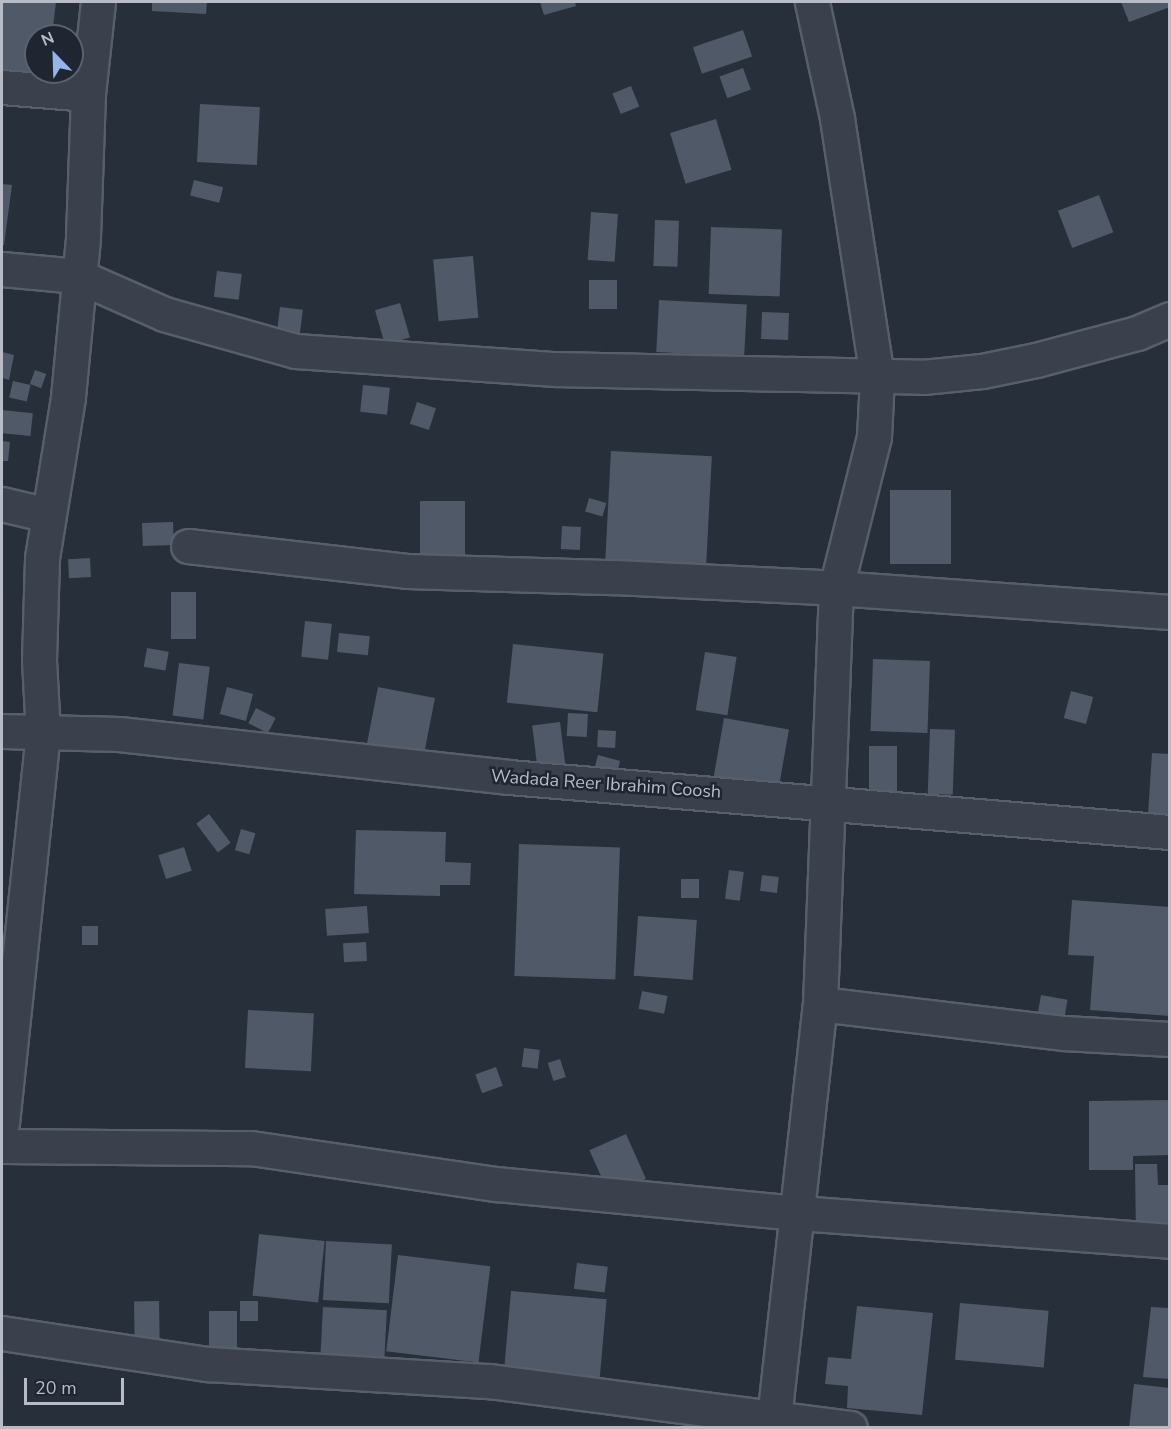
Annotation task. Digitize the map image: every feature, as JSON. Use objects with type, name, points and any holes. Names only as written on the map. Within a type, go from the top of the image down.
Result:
[{"type":"street","points":[[2,1123],[43,734],[39,614],[48,515],[68,398],[78,276],[88,94],[98,2]]},
{"type":"street","points":[[774,1424],[799,1214],[820,1004],[837,588],[874,437],[877,377],[837,118],[812,2]]},
{"type":"street","points":[[2,87],[88,94]]},
{"type":"street","points":[[2,269],[78,276],[164,314],[296,351],[555,369],[877,377],[982,371],[1126,336],[1170,320]]},
{"type":"street","points":[[2,504],[48,515]]},
{"type":"street","points":[[188,546],[407,572],[837,588],[1170,612]]},
{"type":"street","name":"Wadada Reer Ibrahim Coosh","points":[[2,731],[43,734],[119,734],[497,776],[828,801],[1170,832]]},
{"type":"street","points":[[820,1004],[1064,1033],[1170,1039]]},
{"type":"street","points":[[2,1146],[251,1148],[496,1184],[799,1214],[1170,1241]]},
{"type":"street","points":[[2,1333],[208,1364],[489,1381],[774,1424],[850,1428]]},
{"type":"building","points":[[2,2],[56,2],[53,24],[24,24],[24,76],[2,74]]},
{"type":"building","points":[[152,2],[207,2],[206,14],[152,11]]},
{"type":"building","points":[[540,2],[575,2],[576,6],[544,15]]},
{"type":"building","points":[[1121,2],[1170,2],[1170,7],[1129,22]]},
{"type":"building","points":[[743,30],[752,56],[702,74],[693,47]]},
{"type":"building","points":[[743,68],[751,90],[727,98],[720,77]]},
{"type":"building","points":[[631,86],[639,106],[621,114],[612,93]]},
{"type":"building","points":[[200,104],[260,107],[257,165],[197,162]]},
{"type":"building","points":[[716,119],[731,170],[686,184],[670,133]]},
{"type":"building","points":[[194,180],[223,187],[219,203],[190,196]]},
{"type":"building","points":[[2,184],[12,185],[4,245],[2,245]]},
{"type":"building","points":[[1099,195],[1113,232],[1072,248],[1058,211]]},
{"type":"building","points":[[591,212],[618,214],[615,262],[588,260]]},
{"type":"building","points":[[655,220],[679,221],[677,267],[653,266]]},
{"type":"building","points":[[711,227],[782,229],[780,296],[709,294]]},
{"type":"building","points":[[473,256],[478,318],[439,321],[433,259]]},
{"type":"building","points":[[217,271],[242,274],[239,300],[214,297]]},
{"type":"building","points":[[589,280],[617,280],[617,309],[589,309]]},
{"type":"building","points":[[659,300],[747,305],[744,357],[656,352]]},
{"type":"building","points":[[400,303],[410,338],[385,345],[375,310]]},
{"type":"building","points":[[280,307],[303,310],[299,341],[276,338]]},
{"type":"building","points":[[762,312],[789,313],[788,340],[761,339]]},
{"type":"building","points":[[2,352],[14,355],[9,380],[2,378]]},
{"type":"building","points":[[35,370],[46,374],[41,388],[30,384]]},
{"type":"building","points":[[13,381],[31,385],[27,402],[9,398]]},
{"type":"building","points":[[363,385],[390,388],[387,415],[360,412]]},
{"type":"building","points":[[417,402],[436,408],[429,430],[410,424]]},
{"type":"building","points":[[2,410],[33,413],[30,436],[2,433]]},
{"type":"building","points":[[2,441],[10,442],[8,461],[2,461]]},
{"type":"building","points":[[611,451],[712,456],[706,565],[605,560]]},
{"type":"building","points":[[890,490],[951,490],[951,564],[890,564]]},
{"type":"building","points":[[589,498],[606,503],[602,516],[585,511]]},
{"type":"building","points":[[420,501],[465,501],[465,561],[420,561]]},
{"type":"building","points":[[173,522],[174,545],[143,546],[142,523]]},
{"type":"building","points":[[562,526],[581,527],[580,550],[561,549]]},
{"type":"building","points":[[90,558],[91,577],[69,578],[68,559]]},
{"type":"building","points":[[171,592],[196,592],[196,639],[171,639]]},
{"type":"building","points":[[305,621],[332,624],[328,660],[301,657]]},
{"type":"building","points":[[339,633],[370,636],[368,655],[337,652]]},
{"type":"building","points":[[513,644],[604,654],[597,712],[507,703]]},
{"type":"building","points":[[147,648],[169,652],[165,671],[144,667]]},
{"type":"building","points":[[705,652],[737,657],[727,715],[696,710]]},
{"type":"building","points":[[873,659],[930,661],[927,733],[870,731]]},
{"type":"building","points":[[179,663],[210,667],[203,719],[173,716]]},
{"type":"building","points":[[227,687],[253,694],[246,721],[220,714]]},
{"type":"building","points":[[378,687],[435,698],[423,759],[366,748]]},
{"type":"building","points":[[1071,691],[1093,697],[1086,724],[1064,718]]},
{"type":"building","points":[[256,708],[276,718],[268,733],[248,723]]},
{"type":"building","points":[[568,713],[588,714],[587,737],[567,736]]},
{"type":"building","points":[[724,718],[789,729],[778,791],[713,779]]},
{"type":"building","points":[[560,722],[566,771],[538,774],[532,725]]},
{"type":"building","points":[[930,729],[955,730],[953,795],[928,794]]},
{"type":"building","points":[[598,730],[616,731],[615,748],[597,747]]},
{"type":"building","points":[[869,746],[897,746],[897,794],[869,794]]},
{"type":"building","points":[[1152,753],[1170,754],[1170,817],[1148,815]]},
{"type":"building","points":[[598,755],[620,761],[615,779],[593,773]]},
{"type":"building","points":[[209,814],[231,843],[218,852],[196,824]]},
{"type":"building","points":[[241,829],[255,833],[249,854],[235,850]]},
{"type":"building","points":[[356,830],[446,832],[445,862],[471,863],[470,885],[440,885],[440,896],[354,894]]},
{"type":"building","points":[[519,844],[620,848],[615,979],[514,976]]},
{"type":"building","points":[[184,847],[192,871],[166,879],[158,855]]},
{"type":"building","points":[[729,870],[744,872],[740,901],[725,899]]},
{"type":"building","points":[[762,875],[779,877],[777,893],[760,891]]},
{"type":"building","points":[[681,879],[699,879],[699,898],[681,898]]},
{"type":"building","points":[[1072,900],[1170,907],[1170,1016],[1090,1010],[1094,956],[1068,955]]},
{"type":"building","points":[[367,906],[369,933],[327,936],[325,909]]},
{"type":"building","points":[[638,916],[697,920],[693,980],[634,976]]},
{"type":"building","points":[[82,926],[98,926],[98,945],[82,945]]},
{"type":"building","points":[[366,942],[367,961],[344,962],[343,943]]},
{"type":"building","points":[[642,991],[668,996],[664,1014],[639,1009]]},
{"type":"building","points":[[1041,995],[1068,1000],[1064,1022],[1037,1018]]},
{"type":"building","points":[[248,1010],[314,1013],[311,1071],[245,1068]]},
{"type":"building","points":[[524,1048],[540,1050],[538,1069],[522,1067]]},
{"type":"building","points":[[560,1059],[566,1077],[554,1081],[548,1063]]},
{"type":"building","points":[[496,1067],[503,1086],[482,1093],[475,1075]]},
{"type":"building","points":[[1170,1100],[1170,1155],[1133,1156],[1133,1170],[1089,1170],[1089,1101]]},
{"type":"building","points":[[626,1134],[646,1179],[609,1195],[589,1150]]},
{"type":"building","points":[[1135,1164],[1157,1164],[1158,1185],[1170,1185],[1170,1236],[1136,1237]]},
{"type":"building","points":[[259,1234],[325,1241],[318,1303],[253,1296]]},
{"type":"building","points":[[326,1241],[392,1244],[389,1303],[323,1300]]},
{"type":"building","points":[[398,1255],[490,1266],[478,1363],[386,1351]]},
{"type":"building","points":[[577,1263],[608,1267],[605,1293],[574,1289]]},
{"type":"building","points":[[511,1291],[607,1299],[599,1384],[504,1376]]},
{"type":"building","points":[[134,1301],[159,1301],[160,1348],[135,1348]]},
{"type":"building","points":[[240,1301],[258,1301],[258,1321],[240,1321]]},
{"type":"building","points":[[960,1303],[1049,1311],[1044,1368],[955,1360]]},
{"type":"building","points":[[857,1306],[933,1313],[922,1415],[847,1408],[848,1386],[825,1384],[828,1357],[851,1359]]},
{"type":"building","points":[[323,1307],[387,1310],[384,1368],[320,1365]]},
{"type":"building","points":[[1151,1307],[1170,1308],[1170,1379],[1143,1377]]},
{"type":"building","points":[[209,1311],[237,1311],[237,1355],[209,1355]]},
{"type":"building","points":[[1134,1384],[1170,1388],[1170,1428],[1129,1428]]}]
